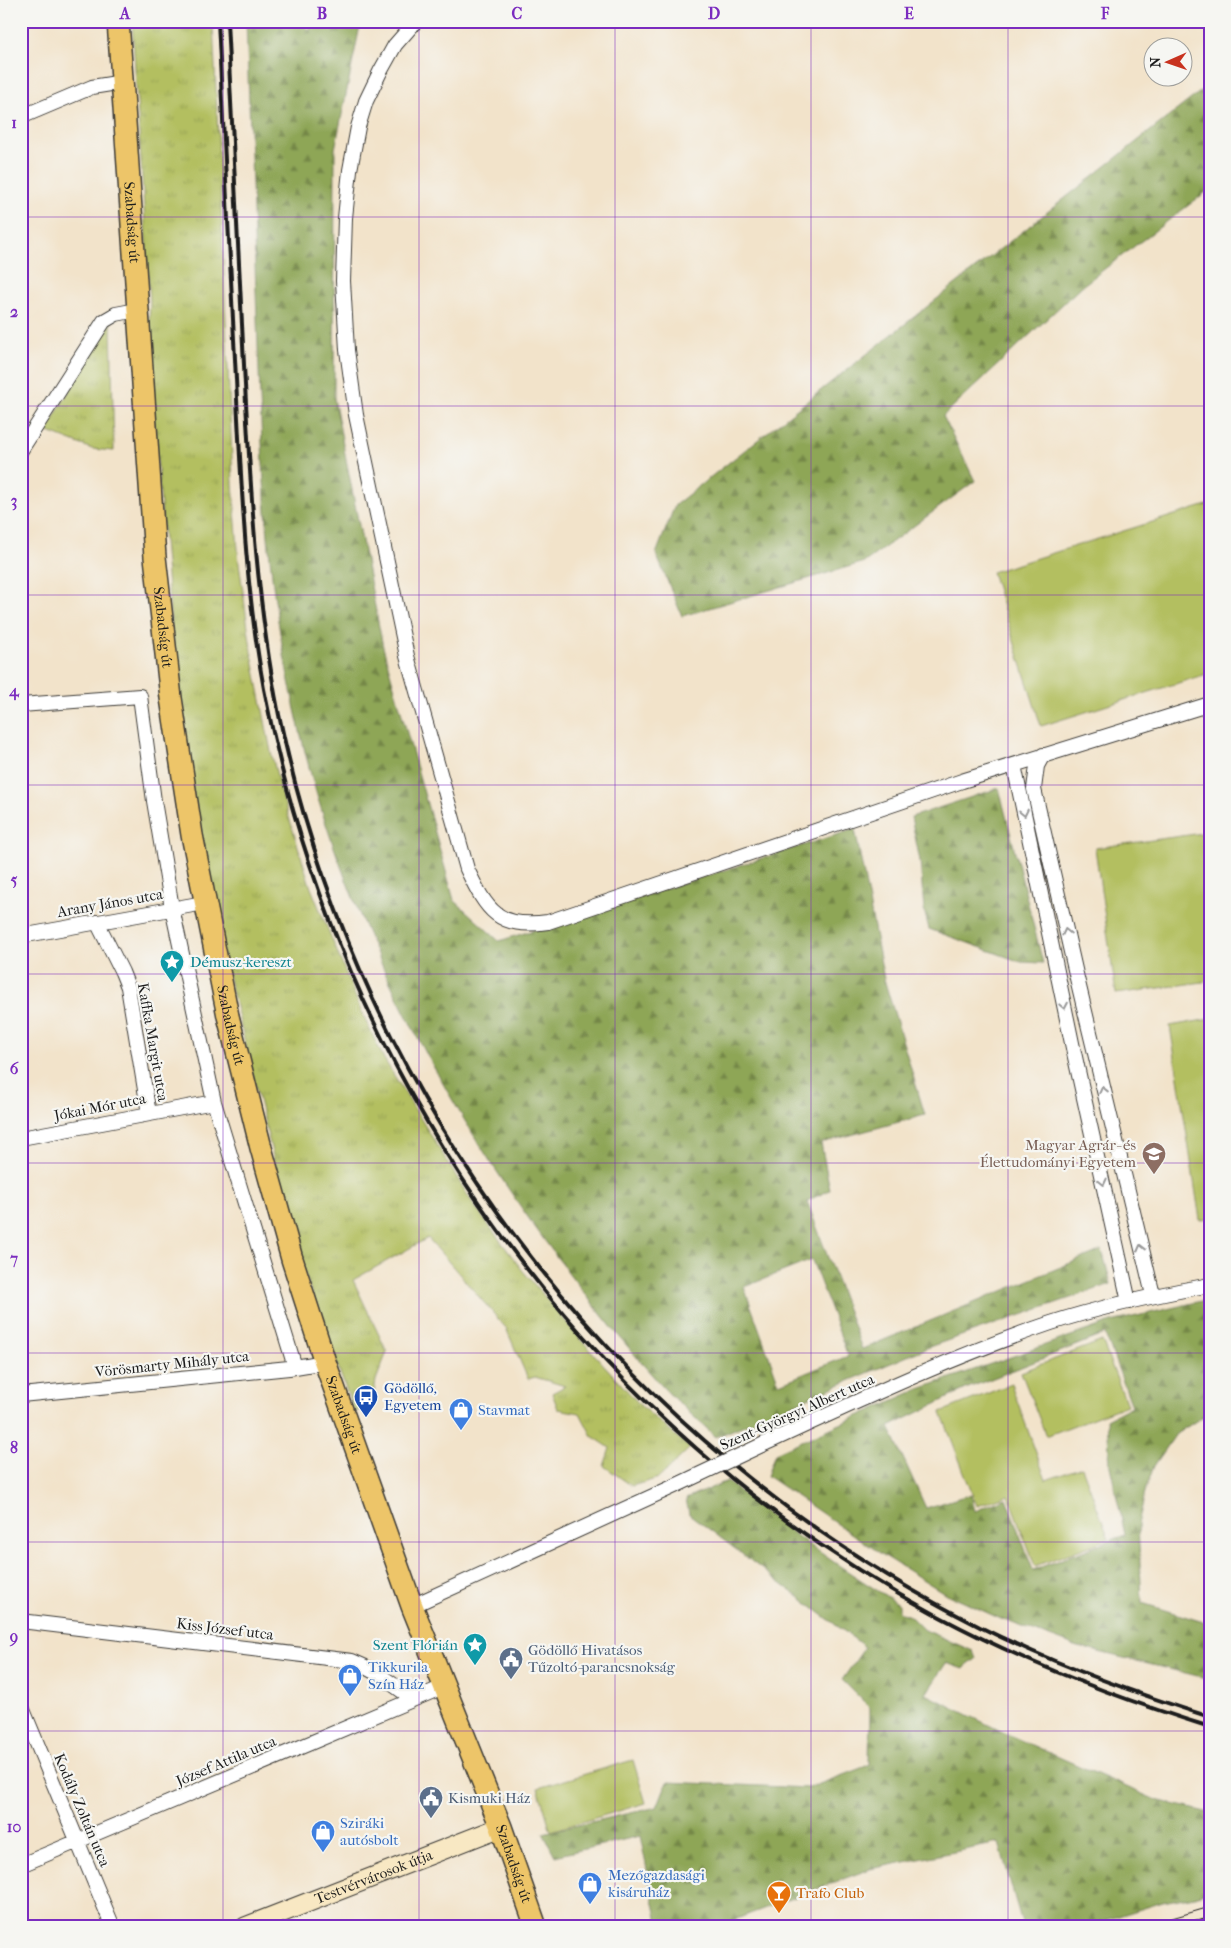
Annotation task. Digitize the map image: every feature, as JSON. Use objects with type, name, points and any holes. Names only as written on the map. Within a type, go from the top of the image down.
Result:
[{"type":"main road","name":"Szabadság út","points":[[118,21],[137,310],[155,556],[162,625],[179,763],[204,903],[228,1016],[256,1129],[292,1259],[325,1362],[412,1606],[443,1687],[501,1827],[536,1927]]},
{"type":"street","points":[[416,21],[395,45],[380,72],[366,101],[358,127],[350,170],[345,218],[343,281],[347,350],[356,415],[407,656],[467,870],[479,896],[493,913],[510,921],[528,924],[548,922],[953,784],[1210,704]]},
{"type":"street","points":[[21,117],[92,87],[122,82]]},
{"type":"street","points":[[22,445],[104,321],[116,314],[137,310]]},
{"type":"street","points":[[21,705],[140,696],[154,801],[172,908],[214,1102],[295,1367]]},
{"type":"street","points":[[1043,755],[1037,766],[1034,789],[1135,1226],[1153,1295]]},
{"type":"street","points":[[1014,765],[1129,1302]]},
{"type":"street","name":"Arany János utca","points":[[21,936],[204,903]]},
{"type":"street","name":"Kaffka Margit utca","points":[[97,922],[128,987],[149,1114]]},
{"type":"street","points":[[1059,979],[1076,974]]},
{"type":"street","name":"Jókai Mór utca","points":[[21,1138],[214,1102]]},
{"type":"street","points":[[1114,1233],[1135,1226]]},
{"type":"street","name":"Szent-Györgyi Albert utca","points":[[412,1606],[764,1444],[965,1355],[1051,1323],[1153,1295],[1210,1284]]},
{"type":"street","name":"Vörösmarty Mihály utca","points":[[21,1395],[295,1367],[325,1362]]},
{"type":"street","name":"Kiss József utca","points":[[21,1621],[352,1661],[385,1677],[414,1699]]},
{"type":"street","name":"József Attila utca","points":[[21,1865],[443,1687]]},
{"type":"street","name":"Kodály Zoltán utca","points":[[21,1705],[113,1927]]},
{"type":"street","name":"Testvérvárosok útja","points":[[245,1927],[501,1827]]},
{"type":"green space","points":[[132,21],[213,21],[233,483],[239,563],[251,649],[271,752],[282,795],[311,888],[363,1015],[384,1059],[475,1207],[523,1271],[585,1344],[641,1406],[690,1448],[659,1478],[632,1486],[604,1466],[610,1448],[592,1436],[580,1413],[558,1409],[552,1393],[565,1386],[535,1377],[528,1379],[506,1328],[428,1238],[353,1280],[387,1352],[376,1380],[372,1407],[354,1412],[296,1249],[218,934],[178,707],[148,349],[150,302]]},
{"type":"green space","points":[[246,21],[294,21],[310,30],[313,21],[361,21],[335,149],[334,398],[383,647],[454,900],[499,941],[855,829],[884,979],[925,1115],[821,1143],[830,1190],[807,1201],[862,1349],[1102,1250],[1111,1284],[929,1347],[716,1437],[680,1405],[660,1384],[607,1321],[556,1256],[508,1189],[464,1119],[423,1048],[386,974],[353,898],[325,821],[299,728],[280,633],[270,562],[264,490]],"holes":[[[812,1260],[848,1356],[779,1384],[744,1287]]]},
{"type":"green space","points":[[1210,84],[1210,189],[1082,286],[943,416],[975,481],[865,562],[682,616],[656,554],[675,505]]},
{"type":"green space","points":[[111,323],[114,451],[92,449],[46,431],[101,335]]},
{"type":"green space","points":[[1210,504],[1210,673],[1041,726],[992,572]]},
{"type":"green space","points":[[999,788],[1043,963],[1021,962],[929,929],[924,910],[920,861],[911,817]]},
{"type":"green space","points":[[1210,832],[1210,981],[1116,994],[1095,848]]},
{"type":"green space","points":[[1210,1019],[1210,1219],[1200,1220],[1170,1026]]},
{"type":"green space","points":[[1210,1299],[1210,1412],[1176,1434],[1154,1466],[1146,1488],[1138,1525],[1142,1603],[1210,1624],[1210,1679],[1074,1646],[1001,1619],[946,1594],[883,1555],[767,1476],[775,1453],[919,1389],[1111,1322]],"holes":[[[1105,1334],[1132,1406],[1107,1419],[1110,1466],[1125,1535],[1033,1570],[1006,1498],[975,1511],[971,1494],[926,1508],[889,1427],[968,1388]]]},
{"type":"green space","points":[[1102,1341],[1127,1405],[1046,1436],[1021,1372]]},
{"type":"green space","points":[[1011,1384],[1046,1480],[1082,1467],[1109,1539],[1035,1566],[1008,1495],[977,1506],[941,1412]]},
{"type":"green space","points":[[727,1481],[811,1546],[899,1604],[899,1612],[910,1616],[924,1630],[973,1651],[976,1659],[963,1669],[946,1663],[926,1694],[1009,1735],[1156,1800],[1210,1813],[1210,1893],[1163,1902],[1084,1927],[1023,1927],[999,1843],[870,1869],[715,1927],[659,1927],[640,1836],[555,1856],[543,1833],[657,1807],[667,1782],[809,1788],[869,1765],[870,1708],[842,1680],[865,1647],[689,1514],[686,1499]]},
{"type":"green space","points":[[633,1760],[646,1803],[551,1831],[538,1788]]},
{"type":"tram line","points":[[1141,1927],[1210,1907]]},
{"type":"tram line","points":[[1175,1927],[1210,1917]]},
{"type":"railway","points":[[218,21],[243,508],[253,617],[264,689],[300,834],[351,973],[418,1105],[497,1230],[590,1344],[696,1448],[812,1539],[940,1617],[1005,1650],[1106,1692],[1210,1727]]},
{"type":"railway","points":[[227,21],[253,509],[260,592],[271,674],[279,715],[318,860],[373,998],[442,1129],[526,1250],[622,1362],[731,1463],[850,1552],[980,1627],[1036,1653],[1093,1676],[1151,1698],[1210,1717]]},
{"type":"place","name":"Démusz-kereszt","points":[[172,983]]},
{"type":"place","name":"Magyar Agrár- és Élettudományi Egyetem","points":[[1154,1175]]},
{"type":"place","name":"Gödöllő, Egyetem","points":[[366,1418]]},
{"type":"place","name":"Stavmat","points":[[461,1431]]},
{"type":"place","name":"Szent Flórián","points":[[475,1666]]},
{"type":"place","name":"Gödöllő Hivatásos Tűzoltó-parancsnokság","points":[[511,1680]]},
{"type":"place","name":"Tikkurila Szín Ház","points":[[350,1697]]},
{"type":"place","name":"Kismuki Ház","points":[[431,1819]]},
{"type":"place","name":"Sziráki autósbolt","points":[[323,1853]]},
{"type":"place","name":"Mezőgazdasági kisáruház","points":[[590,1905]]},
{"type":"place","name":"Trafo Club","points":[[779,1914]]}]
